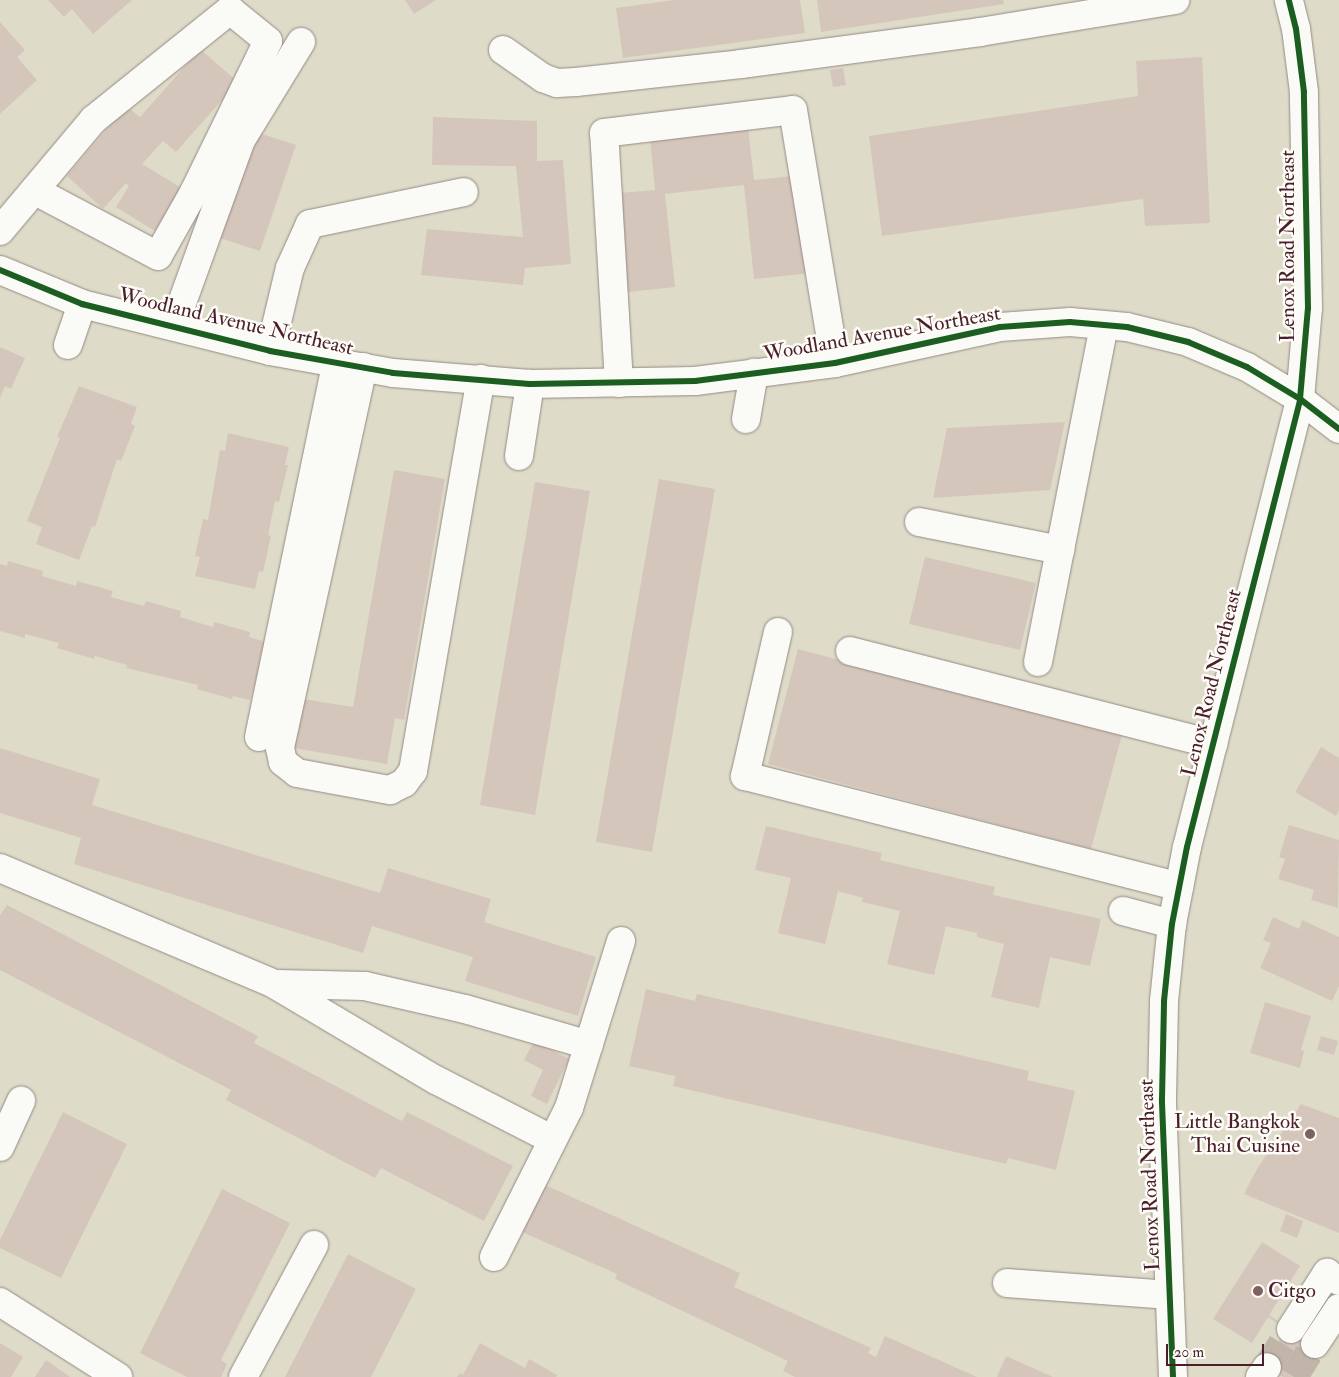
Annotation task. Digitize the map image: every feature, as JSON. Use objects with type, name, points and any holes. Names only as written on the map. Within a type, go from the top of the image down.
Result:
[{"type":"street","points":[[503,50],[543,78],[557,82],[576,82],[741,64],[980,32],[1175,0]]},
{"type":"street","name":"Lenox Road Northeast","points":[[1173,1377],[1162,1099],[1164,1001],[1172,924],[1187,847],[1300,399],[1308,308],[1304,92],[1296,29],[1289,0]]},
{"type":"street","points":[[0,231],[34,190],[93,120],[230,10],[268,41],[194,192],[158,256],[34,190]]},
{"type":"street","points":[[174,326],[241,140],[301,42]]},
{"type":"street","points":[[619,382],[604,133],[793,110],[835,363]]},
{"type":"street","points":[[270,351],[290,268],[310,224],[464,192]]},
{"type":"street","name":"Woodland Avenue Northeast","points":[[0,270],[82,304],[270,351],[393,372],[530,384],[695,381],[835,363],[1000,327],[1070,322],[1127,327],[1188,342],[1247,367],[1300,399],[1339,429]]},
{"type":"street","points":[[68,345],[82,304]]},
{"type":"street","points":[[1038,662],[1104,325]]},
{"type":"street","points":[[259,737],[337,362]]},
{"type":"street","points":[[363,367],[280,748],[283,762],[297,773],[390,790],[404,784],[413,771],[481,380]]},
{"type":"street","points":[[746,419],[754,373]]},
{"type":"street","points":[[519,456],[530,384]]},
{"type":"street","points":[[920,522],[1060,550]]},
{"type":"street","points":[[778,632],[745,776],[1179,887]]},
{"type":"street","points":[[850,651],[1213,744]]},
{"type":"street","points":[[0,868],[274,984],[436,1080],[553,1140]]},
{"type":"street","points":[[1123,911],[1172,924]]},
{"type":"street","points":[[494,1258],[569,1108],[621,941]]},
{"type":"street","points":[[274,984],[365,986],[465,1010],[588,1045]]},
{"type":"street","points":[[0,1146],[21,1101]]},
{"type":"street","points":[[243,1377],[314,1245]]},
{"type":"street","points":[[1291,1329],[1326,1273],[1339,1281]]},
{"type":"street","points":[[1007,1283],[1170,1295]]},
{"type":"street","points":[[0,1302],[118,1377]]},
{"type":"street","points":[[1315,1344],[1339,1308]]},
{"type":"building","points":[[48,0],[132,0],[93,34],[72,9],[64,17]]},
{"type":"building","points":[[405,0],[436,0],[414,14]]},
{"type":"building","points":[[674,0],[800,0],[805,33],[623,58],[616,8]]},
{"type":"building","points":[[817,0],[1003,0],[1004,4],[821,32]]},
{"type":"building","points":[[0,22],[25,50],[17,57],[37,80],[0,114]]},
{"type":"building","points":[[200,49],[238,82],[176,152],[163,141],[142,164],[185,190],[158,233],[116,207],[129,186],[126,183],[103,209],[67,176],[126,106],[140,117]]},
{"type":"building","points":[[1202,57],[1210,223],[1145,226],[1143,199],[882,236],[869,136],[1138,96],[1136,61]]},
{"type":"building","points":[[843,68],[846,85],[833,87],[830,70]]},
{"type":"building","points":[[433,117],[537,121],[537,161],[563,160],[571,264],[525,268],[523,285],[421,275],[427,229],[523,237],[516,166],[432,165]]},
{"type":"building","points":[[748,127],[754,180],[801,175],[811,273],[754,279],[744,185],[665,194],[675,287],[618,293],[608,194],[655,190],[650,137]]},
{"type":"building","points":[[253,131],[296,145],[260,251],[217,237]]},
{"type":"building","points":[[0,347],[25,358],[11,389],[5,386],[0,398]]},
{"type":"building","points":[[79,386],[137,407],[131,424],[135,426],[121,461],[117,459],[95,527],[92,526],[79,560],[36,544],[42,527],[27,521],[60,438],[57,437]]},
{"type":"building","points":[[1065,422],[1050,490],[933,498],[947,428]]},
{"type":"building","points":[[228,433],[289,447],[285,465],[288,465],[279,502],[275,501],[268,535],[271,536],[263,572],[259,571],[255,589],[195,576],[200,557],[195,556],[203,519],[208,520],[220,450],[225,451]]},
{"type":"building","points":[[394,470],[445,479],[404,720],[395,718],[387,764],[288,747],[297,698],[353,707]]},
{"type":"building","points":[[659,479],[715,489],[652,852],[596,842]]},
{"type":"building","points":[[535,482],[590,491],[535,815],[480,805]]},
{"type":"building","points":[[925,557],[1036,583],[1020,650],[909,624]]},
{"type":"building","points":[[8,561],[43,571],[42,576],[76,586],[77,581],[113,591],[111,597],[144,606],[146,601],[181,611],[180,617],[213,627],[214,622],[250,632],[249,637],[267,642],[250,700],[233,696],[232,699],[197,689],[198,685],[126,668],[127,665],[95,656],[94,659],[57,648],[59,643],[25,634],[25,638],[0,631],[0,564],[7,566]]},
{"type":"building","points":[[798,649],[1122,735],[1091,849],[768,764]]},
{"type":"building","points":[[1321,747],[1339,758],[1339,810],[1336,816],[1295,792]]},
{"type":"building","points":[[0,748],[100,779],[92,805],[380,893],[388,868],[491,899],[484,922],[596,957],[578,1016],[465,981],[473,957],[372,926],[363,953],[74,864],[81,838],[0,813]]},
{"type":"building","points":[[1289,825],[1339,840],[1338,908],[1311,900],[1314,890],[1278,879],[1285,859],[1279,857]]},
{"type":"building","points":[[766,826],[882,853],[880,860],[995,887],[993,895],[1101,919],[1090,966],[1050,957],[1039,1008],[991,997],[1004,944],[977,937],[977,933],[946,926],[934,975],[887,964],[900,911],[862,902],[863,898],[838,891],[825,944],[778,933],[791,878],[755,870]]},
{"type":"building","points":[[7,905],[258,1036],[254,1043],[402,1121],[407,1112],[513,1166],[484,1221],[381,1168],[375,1178],[226,1100],[231,1090],[0,970],[0,915]]},
{"type":"building","points":[[1273,917],[1299,929],[1302,920],[1339,937],[1339,986],[1332,1001],[1260,968],[1271,943],[1263,940]]},
{"type":"building","points":[[646,989],[695,1001],[697,994],[1029,1071],[1027,1080],[1075,1091],[1056,1170],[1008,1158],[1006,1164],[673,1086],[675,1076],[629,1066]]},
{"type":"building","points":[[1265,1002],[1311,1016],[1301,1050],[1304,1051],[1300,1068],[1250,1053]]},
{"type":"building","points":[[1321,1036],[1338,1041],[1334,1055],[1317,1050]]},
{"type":"building","points":[[534,1041],[569,1059],[547,1104],[531,1096],[543,1070],[524,1060]]},
{"type":"building","points":[[1301,1104],[1339,1118],[1339,1233],[1244,1194],[1257,1169]]},
{"type":"building","points":[[63,1112],[127,1144],[61,1278],[0,1248],[0,1240]]},
{"type":"building","points":[[543,1184],[740,1273],[734,1287],[871,1348],[868,1353],[876,1357],[885,1336],[977,1377],[795,1377],[783,1371],[788,1361],[615,1279],[617,1274],[522,1232]]},
{"type":"building","points":[[222,1189],[290,1223],[221,1360],[227,1364],[221,1377],[187,1377],[140,1353]]},
{"type":"building","points":[[1286,1214],[1303,1221],[1297,1238],[1280,1231]]},
{"type":"building","name":"Citgo","points":[[1262,1242],[1300,1266],[1269,1315],[1320,1348],[1302,1377],[1283,1377],[1263,1365],[1286,1329],[1268,1317],[1252,1343],[1213,1319]]},
{"type":"building","points":[[348,1254],[416,1289],[371,1377],[285,1377]]},
{"type":"building","points":[[0,1343],[23,1357],[11,1377],[0,1377]]},
{"type":"building","points":[[480,1343],[525,1368],[529,1359],[557,1375],[556,1377],[457,1377],[460,1373],[463,1375]]},
{"type":"building","points":[[1006,1356],[1053,1377],[997,1377]]},
{"type":"building","points":[[46,1360],[70,1377],[35,1377]]},
{"type":"tunnel","points":[[1267,1367],[1291,1329]]},
{"type":"tunnel","points":[[1294,1377],[1315,1344]]},
{"type":"cycle path","points":[[1173,1377],[1162,1099],[1164,1001],[1172,924],[1187,847],[1300,399],[1308,308],[1304,92],[1296,29],[1289,0]]},
{"type":"cycle path","points":[[0,270],[82,304],[270,351],[393,373],[530,384],[695,381],[835,363],[1000,327],[1070,322],[1127,327],[1188,342],[1247,367],[1300,399],[1339,429]]},
{"type":"place","name":"Little Bangkok Thai Cuisine","points":[[1310,1134]]},
{"type":"place","name":"Citgo","points":[[1258,1291]]}]
